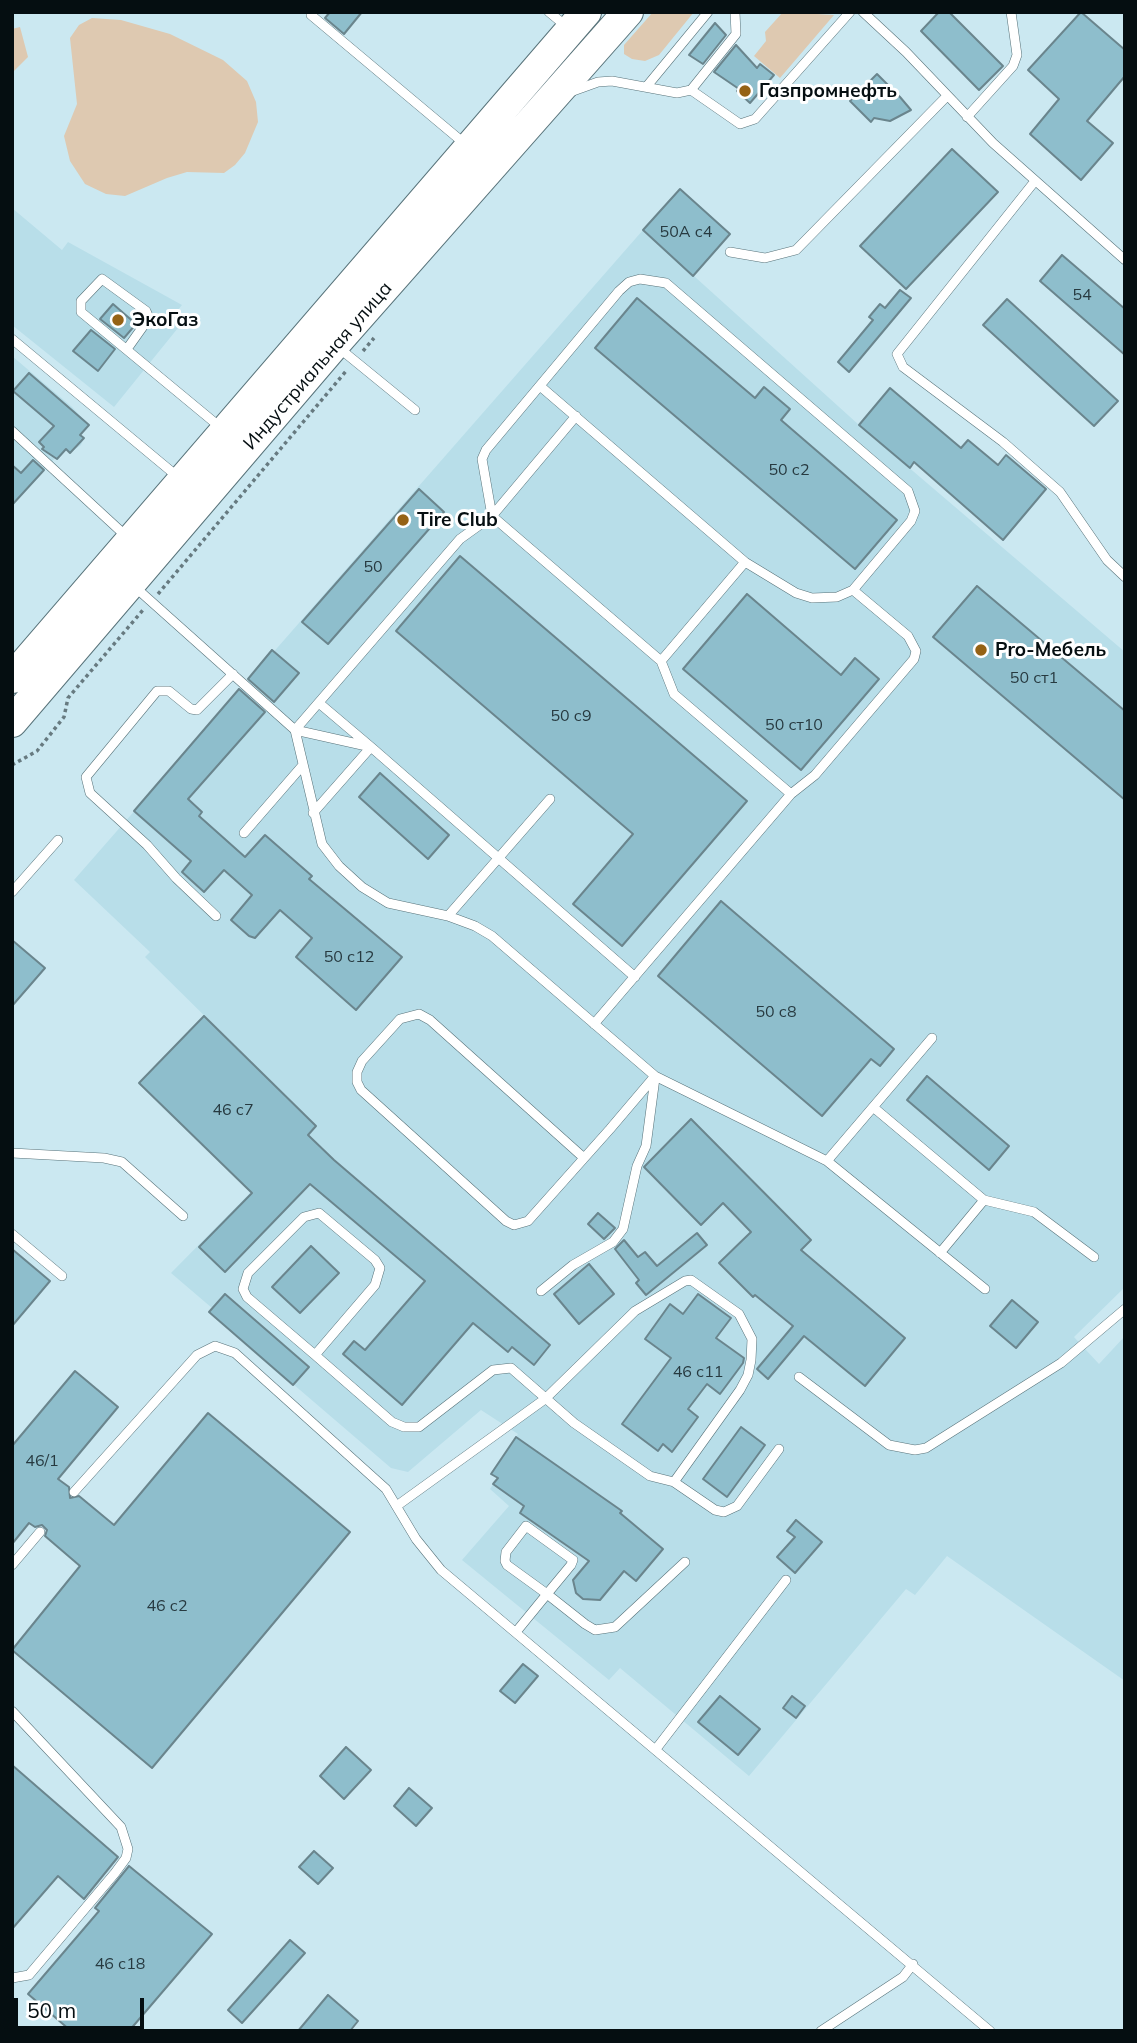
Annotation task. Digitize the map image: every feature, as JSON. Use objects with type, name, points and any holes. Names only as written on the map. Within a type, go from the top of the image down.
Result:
[{"type":"main road","name":"Индустриальная улица","points":[[12,722],[141,593],[345,353],[544,106],[628,12]]},
{"type":"main road","name":"Индустриальная улица","points":[[12,678],[469,148],[568,18]]},
{"type":"lane","points":[[648,86],[708,12]]},
{"type":"lane","points":[[544,106],[598,82],[648,86],[677,93],[691,90],[736,34],[735,12]]},
{"type":"lane","points":[[691,90],[740,124],[755,119],[850,12]]},
{"type":"lane","points":[[863,12],[967,117],[1125,260]]},
{"type":"lane","points":[[967,117],[1013,66],[1017,55],[1011,12]]},
{"type":"lane","points":[[311,15],[469,148]]},
{"type":"lane","points":[[730,252],[765,258],[796,250],[947,96]]},
{"type":"lane","points":[[1035,181],[897,354],[903,368],[1003,442],[1060,492],[1107,560],[1125,577]]},
{"type":"lane","points":[[127,349],[149,318],[146,311],[102,279],[79,307],[127,349],[224,431]]},
{"type":"lane","points":[[540,386],[745,562],[796,593],[812,598],[837,597],[853,590],[911,521],[915,511],[908,491],[677,289],[653,279],[629,282],[540,386],[486,450],[482,459],[492,516],[661,661],[674,694],[791,794]]},
{"type":"lane","points":[[12,339],[182,480]]},
{"type":"lane","points":[[345,353],[415,410]]},
{"type":"lane","points":[[295,730],[460,539],[492,516],[576,416]]},
{"type":"lane","points":[[12,431],[130,540]]},
{"type":"lane","points":[[661,661],[745,562]]},
{"type":"lane","points":[[594,1024],[791,794],[816,775],[914,659],[916,651],[908,636],[853,590]]},
{"type":"lane","points":[[141,593],[295,730],[371,747]]},
{"type":"lane","points":[[216,916],[176,878],[147,845],[90,793],[86,777],[157,691],[169,691],[191,709],[197,710],[233,674]]},
{"type":"lane","points":[[319,703],[635,977]]},
{"type":"lane","points":[[295,730],[322,844],[330,857],[362,887],[388,903],[448,916],[492,936],[655,1076],[827,1161],[985,1289]]},
{"type":"lane","points":[[313,813],[371,747]]},
{"type":"lane","points":[[244,833],[303,765]]},
{"type":"lane","points":[[448,916],[551,799]]},
{"type":"lane","points":[[12,892],[58,840]]},
{"type":"lane","points":[[584,1158],[430,1020],[419,1014],[400,1019],[362,1061],[357,1072],[357,1082],[361,1090],[506,1221],[514,1225],[528,1221],[584,1158],[655,1076]]},
{"type":"lane","points":[[827,1161],[932,1038]]},
{"type":"lane","points":[[541,1291],[573,1265],[613,1242],[623,1229],[637,1166],[646,1146],[655,1076]]},
{"type":"lane","points":[[873,1107],[984,1200],[1034,1212],[1094,1257]]},
{"type":"lane","points":[[12,1153],[104,1158],[122,1162],[183,1216]]},
{"type":"lane","points":[[940,1253],[984,1200]]},
{"type":"lane","points":[[315,1355],[375,1284],[380,1268],[375,1260],[319,1213],[304,1217],[248,1273],[243,1289],[247,1297],[392,1422],[404,1427],[419,1427],[493,1370],[502,1367],[519,1373],[545,1399],[650,1476],[674,1482],[715,1510],[731,1511],[779,1449]]},
{"type":"lane","points":[[12,1234],[62,1276]]},
{"type":"lane","points":[[398,1505],[545,1399],[635,1311],[685,1281],[700,1284],[739,1314],[747,1324],[752,1339],[751,1360],[748,1376],[740,1390],[674,1482]]},
{"type":"lane","points":[[799,1377],[889,1445],[915,1451],[926,1448],[1061,1363],[1125,1309]]},
{"type":"lane","points":[[74,1492],[197,1355],[215,1346],[235,1353],[372,1474],[398,1505],[416,1539],[441,1570],[990,2031]]},
{"type":"lane","points":[[516,1632],[547,1594],[571,1564],[572,1557],[526,1526],[506,1552],[505,1562],[547,1594],[584,1624],[605,1630],[615,1627],[685,1562]]},
{"type":"lane","points":[[12,1565],[40,1532]]},
{"type":"lane","points":[[656,1749],[786,1580]]},
{"type":"lane","points":[[12,1711],[121,1827],[128,1849],[127,1858],[29,1975],[12,1978]]},
{"type":"lane","points":[[821,2031],[902,1977],[913,1964]]},
{"type":"path","points":[[12,765],[37,751],[64,717],[68,698],[141,593],[345,353],[382,328]]},
{"type":"shaded area","points":[[653,12],[694,12],[659,55],[645,61],[632,59],[624,54],[624,45]]},
{"type":"shaded area","points":[[783,12],[834,15],[780,78],[754,56],[766,41],[765,32]]},
{"type":"shaded area","points":[[92,18],[121,20],[170,34],[223,60],[247,81],[256,102],[258,122],[245,153],[235,165],[224,173],[187,172],[125,196],[106,194],[85,184],[70,161],[64,136],[77,104],[70,38],[79,25]]},
{"type":"shaded area","points":[[20,27],[28,57],[12,73],[12,29]]},
{"type":"shaded area","points":[[12,208],[62,250],[68,242],[182,305],[173,316],[182,323],[114,407],[12,325]]},
{"type":"shaded area","points":[[643,230],[859,425],[1125,652],[1125,1287],[1074,1337],[1099,1364],[1125,1336],[1125,1681],[947,1556],[915,1595],[906,1589],[749,1776],[620,1668],[609,1680],[462,1560],[509,1506],[490,1489],[497,1478],[491,1474],[518,1434],[481,1410],[408,1472],[391,1468],[209,1312],[212,1308],[171,1273],[316,1126],[145,957],[150,952],[74,880]]},
{"type":"shaded area","points":[[12,356],[89,425],[80,434],[84,438],[81,445],[70,453],[66,449],[55,458],[12,505]]},
{"type":"building","points":[[330,12],[362,12],[344,34],[325,18]]},
{"type":"building","points":[[939,12],[949,12],[1003,66],[979,90],[921,31]]},
{"type":"building","points":[[1081,12],[1125,50],[1125,76],[1087,121],[1113,143],[1081,180],[1030,134],[1059,99],[1028,70]]},
{"type":"building","points":[[715,23],[726,35],[703,64],[689,55]]},
{"type":"building","points":[[736,45],[757,68],[760,64],[774,75],[750,103],[737,91],[739,89],[714,72]]},
{"type":"building","points":[[877,74],[911,110],[890,121],[874,118],[871,122],[850,101]]},
{"type":"building","points":[[952,149],[998,192],[906,289],[860,246]]},
{"type":"building","points":[[680,189],[730,234],[693,276],[643,230]]},
{"type":"building","points":[[1062,255],[1125,309],[1125,355],[1040,281]]},
{"type":"building","points":[[900,290],[911,298],[849,372],[838,362],[873,320],[869,317],[880,304],[885,308]]},
{"type":"building","points":[[637,298],[755,398],[764,387],[790,409],[781,420],[897,520],[855,569],[595,348]]},
{"type":"building","points":[[1007,299],[1118,401],[1094,426],[983,325]]},
{"type":"building","points":[[113,304],[136,324],[124,338],[100,319]]},
{"type":"building","points":[[91,330],[115,349],[98,371],[73,351]]},
{"type":"building","points":[[29,373],[89,425],[80,435],[84,438],[70,453],[66,449],[57,459],[42,449],[44,447],[39,442],[54,426],[13,391]]},
{"type":"building","points":[[890,388],[961,448],[968,440],[998,465],[1006,455],[1046,489],[1003,540],[914,462],[910,468],[859,425]]},
{"type":"building","points":[[33,460],[44,470],[12,505],[12,465],[21,473]]},
{"type":"building","points":[[419,489],[444,512],[328,644],[302,622]]},
{"type":"building","points":[[460,556],[747,801],[622,946],[573,904],[633,834],[396,631]]},
{"type":"building","points":[[977,586],[1125,711],[1125,800],[933,637]]},
{"type":"building","points":[[747,594],[841,675],[855,658],[879,679],[801,770],[683,669]]},
{"type":"building","points":[[272,650],[299,673],[274,702],[248,679]]},
{"type":"building","points":[[239,689],[265,712],[188,799],[202,812],[199,816],[245,857],[265,835],[312,876],[309,879],[402,957],[356,1010],[296,957],[312,938],[280,910],[255,938],[249,936],[231,920],[252,895],[224,870],[204,892],[182,872],[191,861],[134,811]]},
{"type":"building","points":[[380,773],[449,835],[428,859],[359,797]]},
{"type":"building","points":[[721,901],[894,1049],[880,1066],[871,1059],[822,1116],[658,976]]},
{"type":"building","points":[[12,940],[45,968],[12,1006]]},
{"type":"building","points":[[204,1016],[316,1126],[308,1135],[334,1160],[550,1345],[534,1365],[512,1347],[508,1352],[473,1323],[402,1405],[343,1354],[354,1341],[365,1350],[425,1281],[310,1184],[225,1272],[199,1247],[252,1193],[139,1083]]},
{"type":"building","points":[[927,1076],[1009,1146],[989,1170],[907,1100]]},
{"type":"building","points":[[691,1119],[811,1240],[801,1250],[905,1338],[865,1386],[804,1336],[768,1379],[757,1369],[793,1326],[755,1295],[753,1297],[719,1263],[751,1232],[723,1203],[701,1225],[644,1167]]},
{"type":"building","points":[[598,1213],[615,1228],[604,1239],[588,1224]]},
{"type":"building","points":[[697,1233],[707,1245],[646,1295],[636,1283],[639,1280],[615,1249],[624,1240],[638,1257],[645,1252],[657,1266]]},
{"type":"building","points":[[311,1246],[339,1273],[300,1313],[272,1287]]},
{"type":"building","points":[[12,1249],[50,1281],[12,1326]]},
{"type":"building","points":[[589,1264],[614,1294],[579,1324],[554,1294]]},
{"type":"building","points":[[225,1294],[309,1367],[293,1385],[209,1312]]},
{"type":"building","points":[[698,1294],[731,1318],[716,1338],[744,1358],[743,1363],[720,1394],[707,1384],[688,1409],[698,1417],[672,1452],[663,1444],[658,1451],[622,1424],[671,1358],[645,1339],[670,1304],[683,1314]]},
{"type":"building","points":[[1012,1300],[1038,1322],[1016,1348],[990,1326]]},
{"type":"building","points":[[75,1371],[118,1407],[58,1479],[69,1487],[70,1498],[79,1496],[114,1525],[208,1413],[350,1532],[152,1768],[12,1650],[80,1566],[45,1536],[47,1530],[42,1525],[35,1527],[29,1523],[12,1544],[12,1446]]},
{"type":"building","points":[[741,1427],[765,1445],[727,1497],[703,1479]]},
{"type":"building","points":[[516,1437],[622,1511],[620,1513],[663,1549],[636,1581],[624,1571],[600,1600],[583,1599],[576,1593],[573,1580],[589,1561],[520,1513],[524,1506],[493,1484],[498,1478],[491,1474]]},
{"type":"building","points":[[796,1520],[822,1542],[795,1573],[777,1557],[795,1537],[787,1531]]},
{"type":"building","points":[[523,1664],[538,1676],[515,1703],[500,1691]]},
{"type":"building","points":[[720,1696],[760,1729],[738,1755],[698,1722]]},
{"type":"building","points":[[792,1696],[805,1706],[796,1718],[783,1708]]},
{"type":"building","points":[[346,1747],[371,1770],[344,1799],[320,1776]]},
{"type":"building","points":[[12,1765],[118,1857],[84,1899],[58,1876],[12,1929]]},
{"type":"building","points":[[409,1788],[432,1808],[416,1826],[394,1806]]},
{"type":"building","points":[[314,1851],[333,1868],[318,1884],[299,1867]]},
{"type":"building","points":[[129,1866],[212,1934],[129,2031],[71,2031],[28,1994],[99,1911],[95,1908]]},
{"type":"building","points":[[290,1940],[305,1953],[242,2023],[228,2010]]},
{"type":"building","points":[[328,1995],[358,2021],[350,2031],[298,2031]]},
{"type":"place","name":"Газпромнефть","points":[[745,91]]},
{"type":"place","name":"ЭкоГаз","points":[[118,320]]},
{"type":"place","name":"Tire Club","points":[[403,520]]},
{"type":"place","name":"Pro-Мебель","points":[[981,650]]}]
